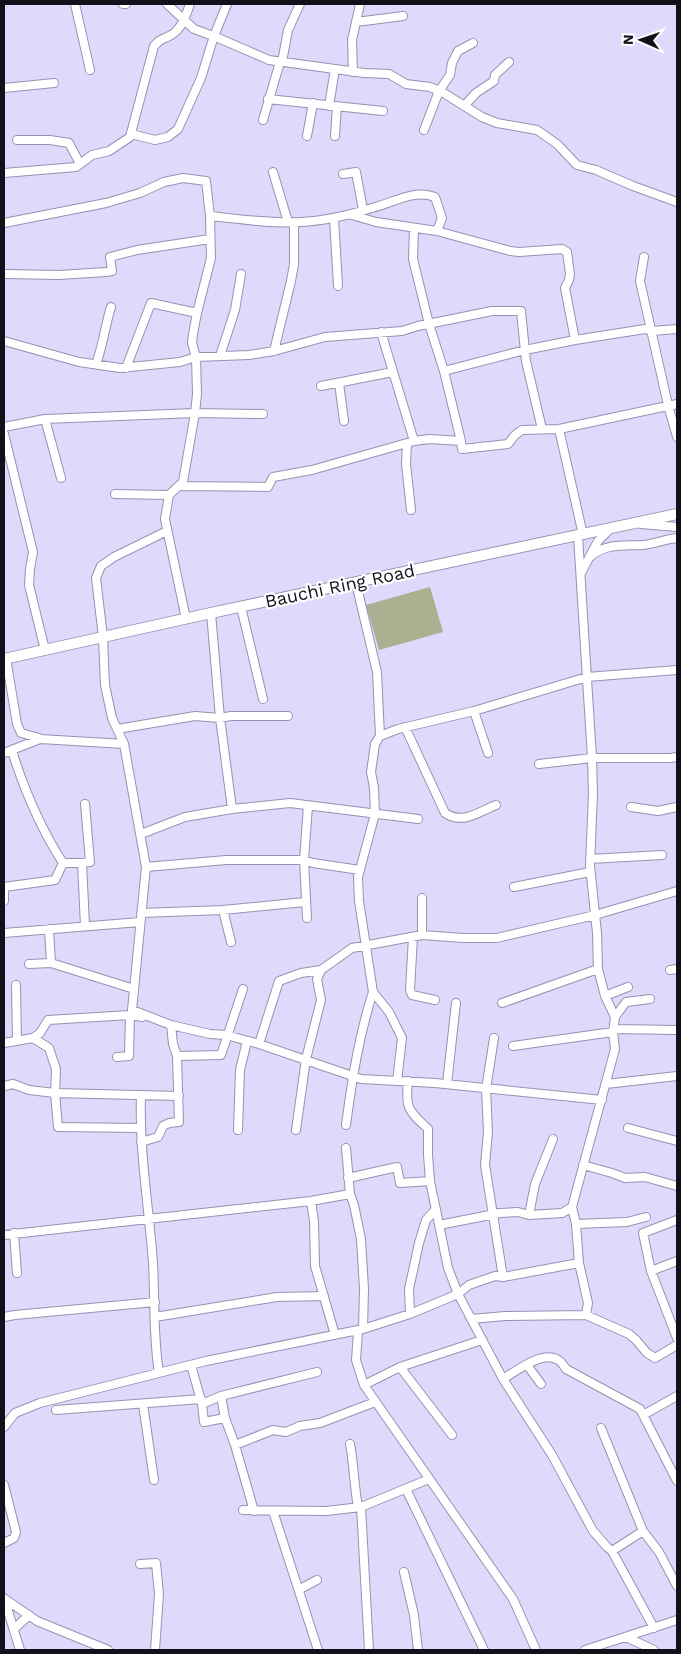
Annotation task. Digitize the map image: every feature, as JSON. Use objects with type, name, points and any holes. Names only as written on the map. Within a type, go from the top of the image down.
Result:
[{"type":"main road","name":"Bauchi Ring Road","points":[[5,659],[211,613],[677,514]]},
{"type":"street","points":[[74,4],[90,70]]},
{"type":"street","points":[[167,4],[194,29],[270,60],[353,72],[390,74],[406,84],[430,87],[496,123],[537,130],[557,144],[576,165],[596,170],[677,202]]},
{"type":"street","points":[[4,173],[76,167],[92,154],[109,151],[125,142],[131,134],[154,46],[160,38],[170,35],[180,27],[190,4]]},
{"type":"street","points":[[131,134],[155,140],[168,137],[178,129],[201,78],[214,36],[227,4]]},
{"type":"street","points":[[263,120],[281,62],[288,30],[300,4]]},
{"type":"street","points":[[353,72],[352,40],[357,4]]},
{"type":"street","points":[[356,22],[403,16]]},
{"type":"street","points":[[424,130],[440,91],[450,75],[452,63],[458,51],[473,43]]},
{"type":"street","points":[[464,106],[476,93],[494,81],[495,75],[509,62]]},
{"type":"street","points":[[334,136],[335,69]]},
{"type":"street","points":[[4,88],[54,83]]},
{"type":"street","points":[[268,99],[383,111]]},
{"type":"street","points":[[308,136],[314,103]]},
{"type":"street","points":[[17,140],[50,140],[69,143],[80,164]]},
{"type":"street","points":[[273,172],[291,222],[294,264],[274,351]]},
{"type":"street","points":[[343,174],[356,172],[364,210]]},
{"type":"street","points":[[4,223],[106,203],[140,193],[164,182],[184,178],[206,181],[210,216],[211,258],[196,313],[192,343],[196,357],[197,394],[183,482],[169,495],[115,494]]},
{"type":"street","points":[[210,216],[291,222],[334,218],[404,197],[428,195],[435,197],[442,218],[437,231]]},
{"type":"street","points":[[352,214],[376,222],[437,231],[510,251],[562,249],[567,252],[570,274],[565,288],[575,340]]},
{"type":"street","points":[[334,218],[338,286]]},
{"type":"street","points":[[414,228],[413,259],[429,324],[444,370],[462,450],[508,444],[522,430],[559,429],[677,404]]},
{"type":"street","points":[[4,274],[59,274],[112,271],[110,257],[137,250],[210,239]]},
{"type":"street","points":[[644,257],[640,281],[677,437]]},
{"type":"street","points":[[220,356],[234,310],[241,274]]},
{"type":"street","points":[[126,368],[151,303],[196,313]]},
{"type":"street","points":[[96,364],[102,350],[104,330],[111,307]]},
{"type":"street","points":[[4,341],[79,362],[126,368],[180,362],[196,357],[249,355],[274,351],[325,337],[402,331],[492,312],[521,311],[525,350],[542,430]]},
{"type":"street","points":[[444,370],[575,340],[645,329],[652,331],[677,329]]},
{"type":"street","points":[[381,332],[410,442],[406,464],[412,510]]},
{"type":"street","points":[[321,386],[393,372]]},
{"type":"street","points":[[339,383],[344,421]]},
{"type":"street","points":[[4,427],[45,419],[195,413],[263,414]]},
{"type":"street","points":[[45,419],[61,478]]},
{"type":"street","points":[[559,429],[580,535],[592,758],[593,793],[590,872],[598,969],[605,996],[615,1017],[615,1049],[572,1207],[576,1224],[579,1263],[588,1303],[586,1314]]},
{"type":"street","points":[[4,434],[33,552],[29,585],[45,650]]},
{"type":"street","points":[[180,486],[268,487],[273,477],[312,470],[410,442],[430,439],[461,441]]},
{"type":"street","points":[[169,495],[165,519],[186,619]]},
{"type":"street","points":[[634,524],[677,527]]},
{"type":"street","points":[[581,575],[598,541],[610,529]]},
{"type":"street","points":[[167,531],[114,557],[101,566],[96,578],[102,637],[104,685],[112,718],[124,744],[146,868],[132,1010],[171,1025],[210,1034],[226,1035],[258,1044],[361,1079],[447,1084],[602,1100]]},
{"type":"street","points":[[590,557],[606,548],[621,545],[644,545],[677,538]]},
{"type":"street","points":[[346,1125],[352,1076],[372,992],[359,901],[358,877],[375,814],[371,772],[375,744],[380,736],[377,672],[356,583]]},
{"type":"street","points":[[242,607],[263,699]]},
{"type":"street","points":[[211,613],[220,718],[232,809]]},
{"type":"street","points":[[5,659],[17,724],[21,733],[40,739],[124,744]]},
{"type":"street","points":[[380,736],[406,727],[474,711],[587,677],[677,670]]},
{"type":"street","points":[[474,711],[488,753]]},
{"type":"street","points":[[116,729],[195,716],[220,718],[230,716],[288,716]]},
{"type":"street","points":[[406,727],[445,813],[454,819],[464,818],[496,805]]},
{"type":"street","points":[[40,739],[8,752],[19,772],[50,843],[63,863]]},
{"type":"street","points":[[539,764],[592,758],[677,757]]},
{"type":"street","points":[[141,834],[185,817],[232,809],[290,803],[418,819]]},
{"type":"street","points":[[63,863],[90,862],[85,804]]},
{"type":"street","points":[[307,918],[304,860],[308,806]]},
{"type":"street","points":[[631,807],[658,811],[677,807]]},
{"type":"street","points":[[590,859],[662,855]]},
{"type":"street","points":[[146,868],[226,860],[304,860],[360,870]]},
{"type":"street","points":[[4,902],[4,888],[55,880],[63,863]]},
{"type":"street","points":[[82,863],[85,926]]},
{"type":"street","points":[[514,887],[590,872]]},
{"type":"street","points":[[258,1044],[279,981],[301,973],[321,970],[352,948],[422,935],[498,938],[595,915],[677,890]]},
{"type":"street","points":[[422,898],[422,935]]},
{"type":"street","points":[[141,913],[223,910],[305,902]]},
{"type":"street","points":[[223,910],[231,942]]},
{"type":"street","points":[[4,933],[140,922]]},
{"type":"street","points":[[49,929],[51,963]]},
{"type":"street","points":[[413,937],[410,990],[412,995],[435,1000]]},
{"type":"street","points":[[29,964],[51,963],[134,990]]},
{"type":"street","points":[[502,1003],[598,969]]},
{"type":"street","points":[[296,1130],[306,1059],[321,1000],[317,979],[321,970]]},
{"type":"street","points":[[16,985],[17,1040]]},
{"type":"street","points":[[605,996],[628,987]]},
{"type":"street","points":[[177,1056],[221,1055],[226,1035],[243,989]]},
{"type":"street","points":[[372,992],[389,1012],[402,1038],[397,1081]]},
{"type":"street","points":[[615,1017],[626,1002],[650,999]]},
{"type":"street","points":[[447,1084],[456,1003]]},
{"type":"street","points":[[4,1043],[33,1038],[40,1034],[48,1020],[130,1015],[158,1020]]},
{"type":"street","points":[[117,1057],[129,1056],[130,1015]]},
{"type":"street","points":[[141,1142],[158,1137],[163,1126],[169,1123],[179,1123],[177,1056],[173,1044],[171,1025]]},
{"type":"street","points":[[513,1046],[614,1031],[677,1030]]},
{"type":"street","points":[[33,1038],[49,1048],[56,1069],[55,1094],[58,1127],[140,1128]]},
{"type":"street","points":[[494,1038],[486,1089],[488,1132],[485,1165],[503,1277]]},
{"type":"street","points":[[238,1130],[240,1070],[247,1041]]},
{"type":"street","points":[[606,1084],[677,1076]]},
{"type":"street","points":[[408,1081],[406,1099],[411,1113],[428,1129],[430,1181],[448,1268],[458,1294],[503,1380],[552,1456],[593,1531],[612,1551],[654,1628]]},
{"type":"street","points":[[4,1086],[13,1084],[29,1090],[55,1094],[179,1096]]},
{"type":"street","points":[[141,1095],[142,1162],[149,1219],[155,1302],[155,1352],[159,1373]]},
{"type":"street","points":[[628,1128],[677,1142]]},
{"type":"street","points":[[528,1215],[535,1184],[552,1139]]},
{"type":"street","points":[[346,1148],[350,1194],[361,1239],[364,1289],[361,1330],[356,1360],[364,1385],[513,1598],[536,1650]]},
{"type":"street","points":[[583,1166],[625,1178],[645,1177],[677,1186]]},
{"type":"street","points":[[348,1178],[397,1168],[400,1183],[430,1181]]},
{"type":"street","points":[[4,1234],[311,1201],[350,1194]]},
{"type":"street","points":[[311,1201],[316,1266],[335,1335]]},
{"type":"street","points":[[439,1225],[500,1213],[518,1212],[528,1215],[562,1213],[572,1207]]},
{"type":"street","points":[[410,1314],[409,1289],[419,1242],[426,1220],[436,1210]]},
{"type":"street","points":[[576,1224],[627,1222],[646,1217]]},
{"type":"street","points":[[677,1220],[643,1233],[651,1271],[677,1338]]},
{"type":"street","points":[[14,1233],[17,1273]]},
{"type":"street","points":[[651,1271],[677,1261]]},
{"type":"street","points":[[4,1427],[15,1414],[40,1403],[191,1365],[361,1330],[410,1314],[458,1294],[469,1285],[495,1276],[503,1277],[579,1263]]},
{"type":"street","points":[[155,1317],[277,1297],[324,1296]]},
{"type":"street","points":[[4,1317],[155,1302]]},
{"type":"street","points":[[471,1319],[505,1316],[586,1314],[629,1334],[646,1353],[655,1358],[677,1344]]},
{"type":"street","points":[[364,1385],[400,1367],[482,1340]]},
{"type":"street","points":[[503,1380],[527,1365],[547,1356],[559,1360],[566,1369],[640,1408],[677,1481]]},
{"type":"street","points":[[191,1365],[202,1401],[204,1422],[225,1418]]},
{"type":"street","points":[[527,1365],[541,1384]]},
{"type":"street","points":[[400,1367],[452,1435]]},
{"type":"street","points":[[56,1410],[202,1401],[317,1372]]},
{"type":"street","points":[[221,1396],[225,1418],[254,1511]]},
{"type":"street","points":[[643,1415],[677,1396]]},
{"type":"street","points":[[235,1446],[273,1430],[286,1432],[375,1402]]},
{"type":"street","points":[[143,1404],[154,1480]]},
{"type":"street","points":[[601,1428],[643,1531],[659,1552],[677,1586]]},
{"type":"street","points":[[350,1444],[354,1483],[359,1507],[368,1650]]},
{"type":"street","points":[[242,1510],[326,1511],[359,1507],[430,1479]]},
{"type":"street","points":[[4,1485],[16,1532],[14,1538],[4,1543]]},
{"type":"street","points":[[406,1489],[484,1650]]},
{"type":"street","points":[[273,1511],[300,1589],[318,1650]]},
{"type":"street","points":[[612,1551],[643,1531]]},
{"type":"street","points":[[140,1564],[156,1563],[159,1594],[155,1650]]},
{"type":"street","points":[[404,1572],[414,1615],[418,1650]]},
{"type":"street","points":[[300,1589],[317,1580]]},
{"type":"street","points":[[4,1598],[37,1620],[108,1650]]},
{"type":"street","points":[[4,1598],[20,1650]]},
{"type":"street","points":[[14,1630],[29,1615]]},
{"type":"street","points":[[585,1650],[677,1620]]},
{"type":"street","points":[[626,1637],[654,1650]]},
{"type":"green space","points":[[430,587],[443,632],[379,650],[366,605]]}]
